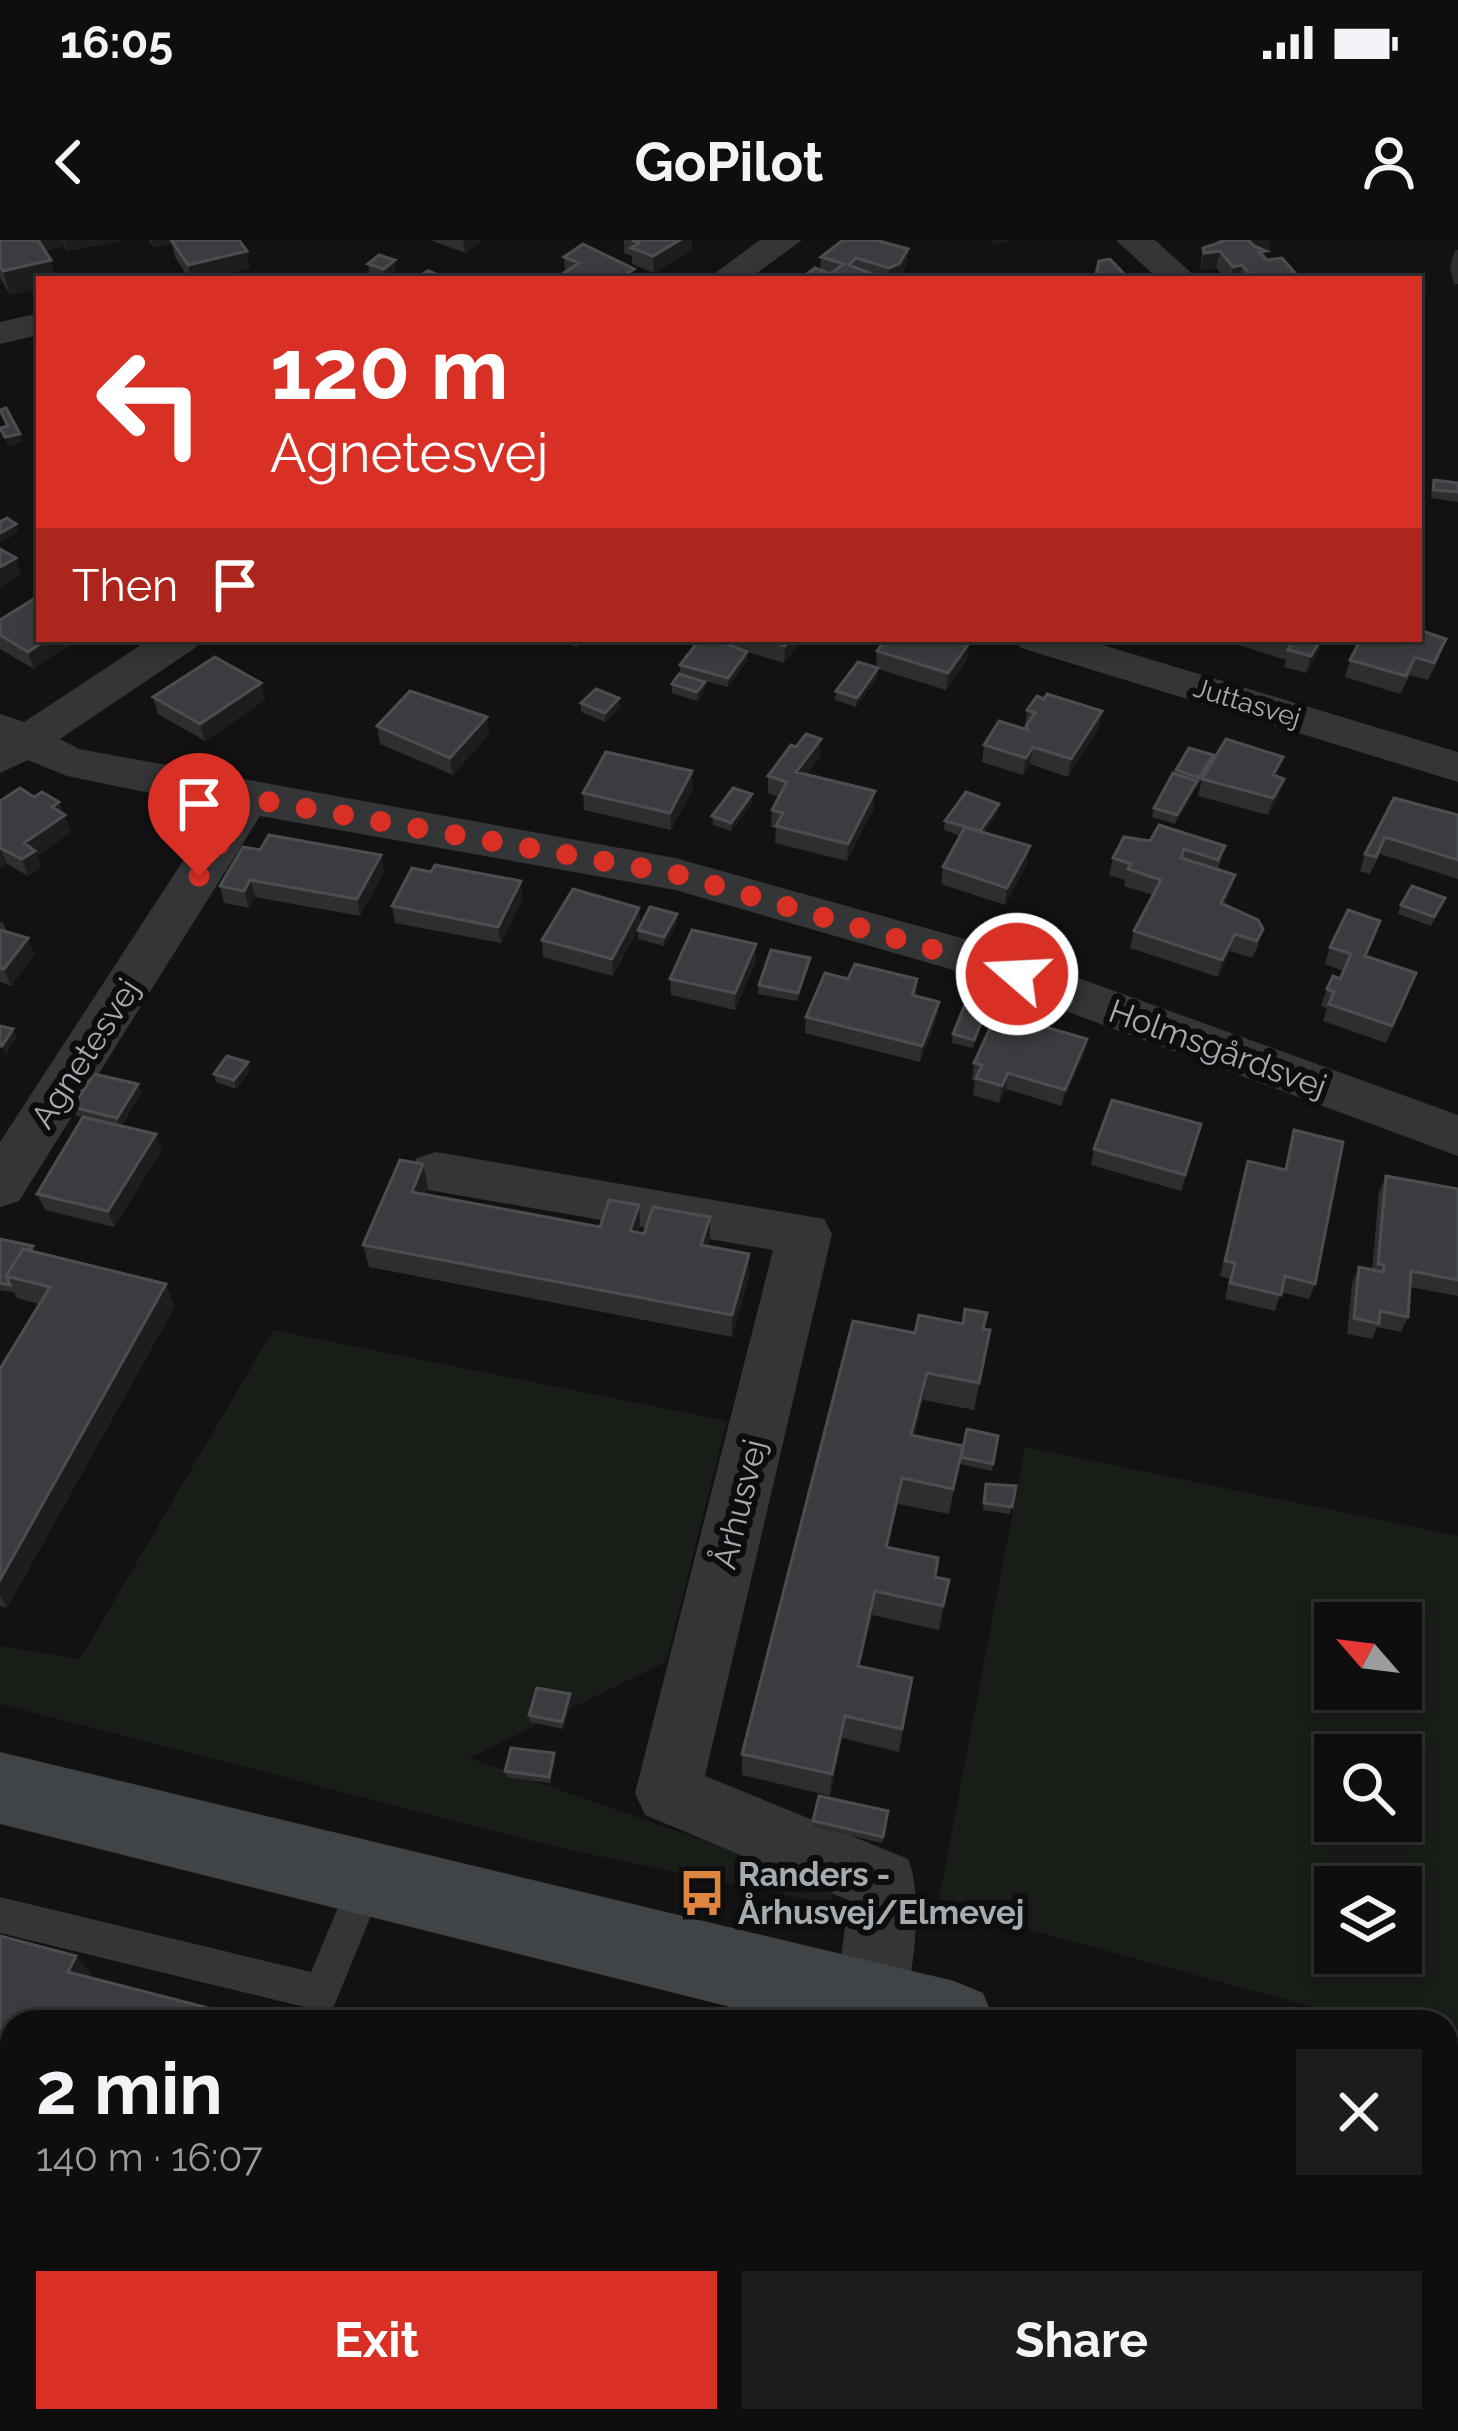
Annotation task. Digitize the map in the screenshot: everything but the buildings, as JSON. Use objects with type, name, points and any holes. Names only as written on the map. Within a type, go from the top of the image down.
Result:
[{"type":"main road","points":[[0,1788],[904,2010]]},
{"type":"street","points":[[730,276],[784,240]]},
{"type":"street","points":[[1134,240],[1176,276]]},
{"type":"street","points":[[0,333],[36,325]]},
{"type":"street","points":[[8,742],[175,642]]},
{"type":"street","name":"Juttasvej","points":[[1046,642],[1458,766]]},
{"type":"street","name":"Holmsgårdsvej","points":[[8,742],[67,761],[248,798],[676,874],[973,958],[1458,1136]]},
{"type":"street","name":"Agnetesvej","points":[[0,1186],[248,798]]},
{"type":"street","name":"Århusvej","points":[[436,1173],[805,1234],[668,1793],[884,1882],[871,2002]]},
{"type":"lane","points":[[0,1915],[321,1993],[368,1879]]},
{"type":"shaded area","points":[[273,1330],[727,1421],[666,1662],[469,1758],[836,1887],[829,1904],[556,1847],[0,1704],[0,1646],[80,1659]]},
{"type":"shaded area","points":[[1025,1447],[1458,1536],[1458,2010],[1325,2010],[938,1905]]},
{"type":"place","name":"Randers - Århusvej/Elmevej","points":[[702,1893]]},
{"type":"route","points":[[199,876],[248,798],[676,874],[1017,974]]}]
